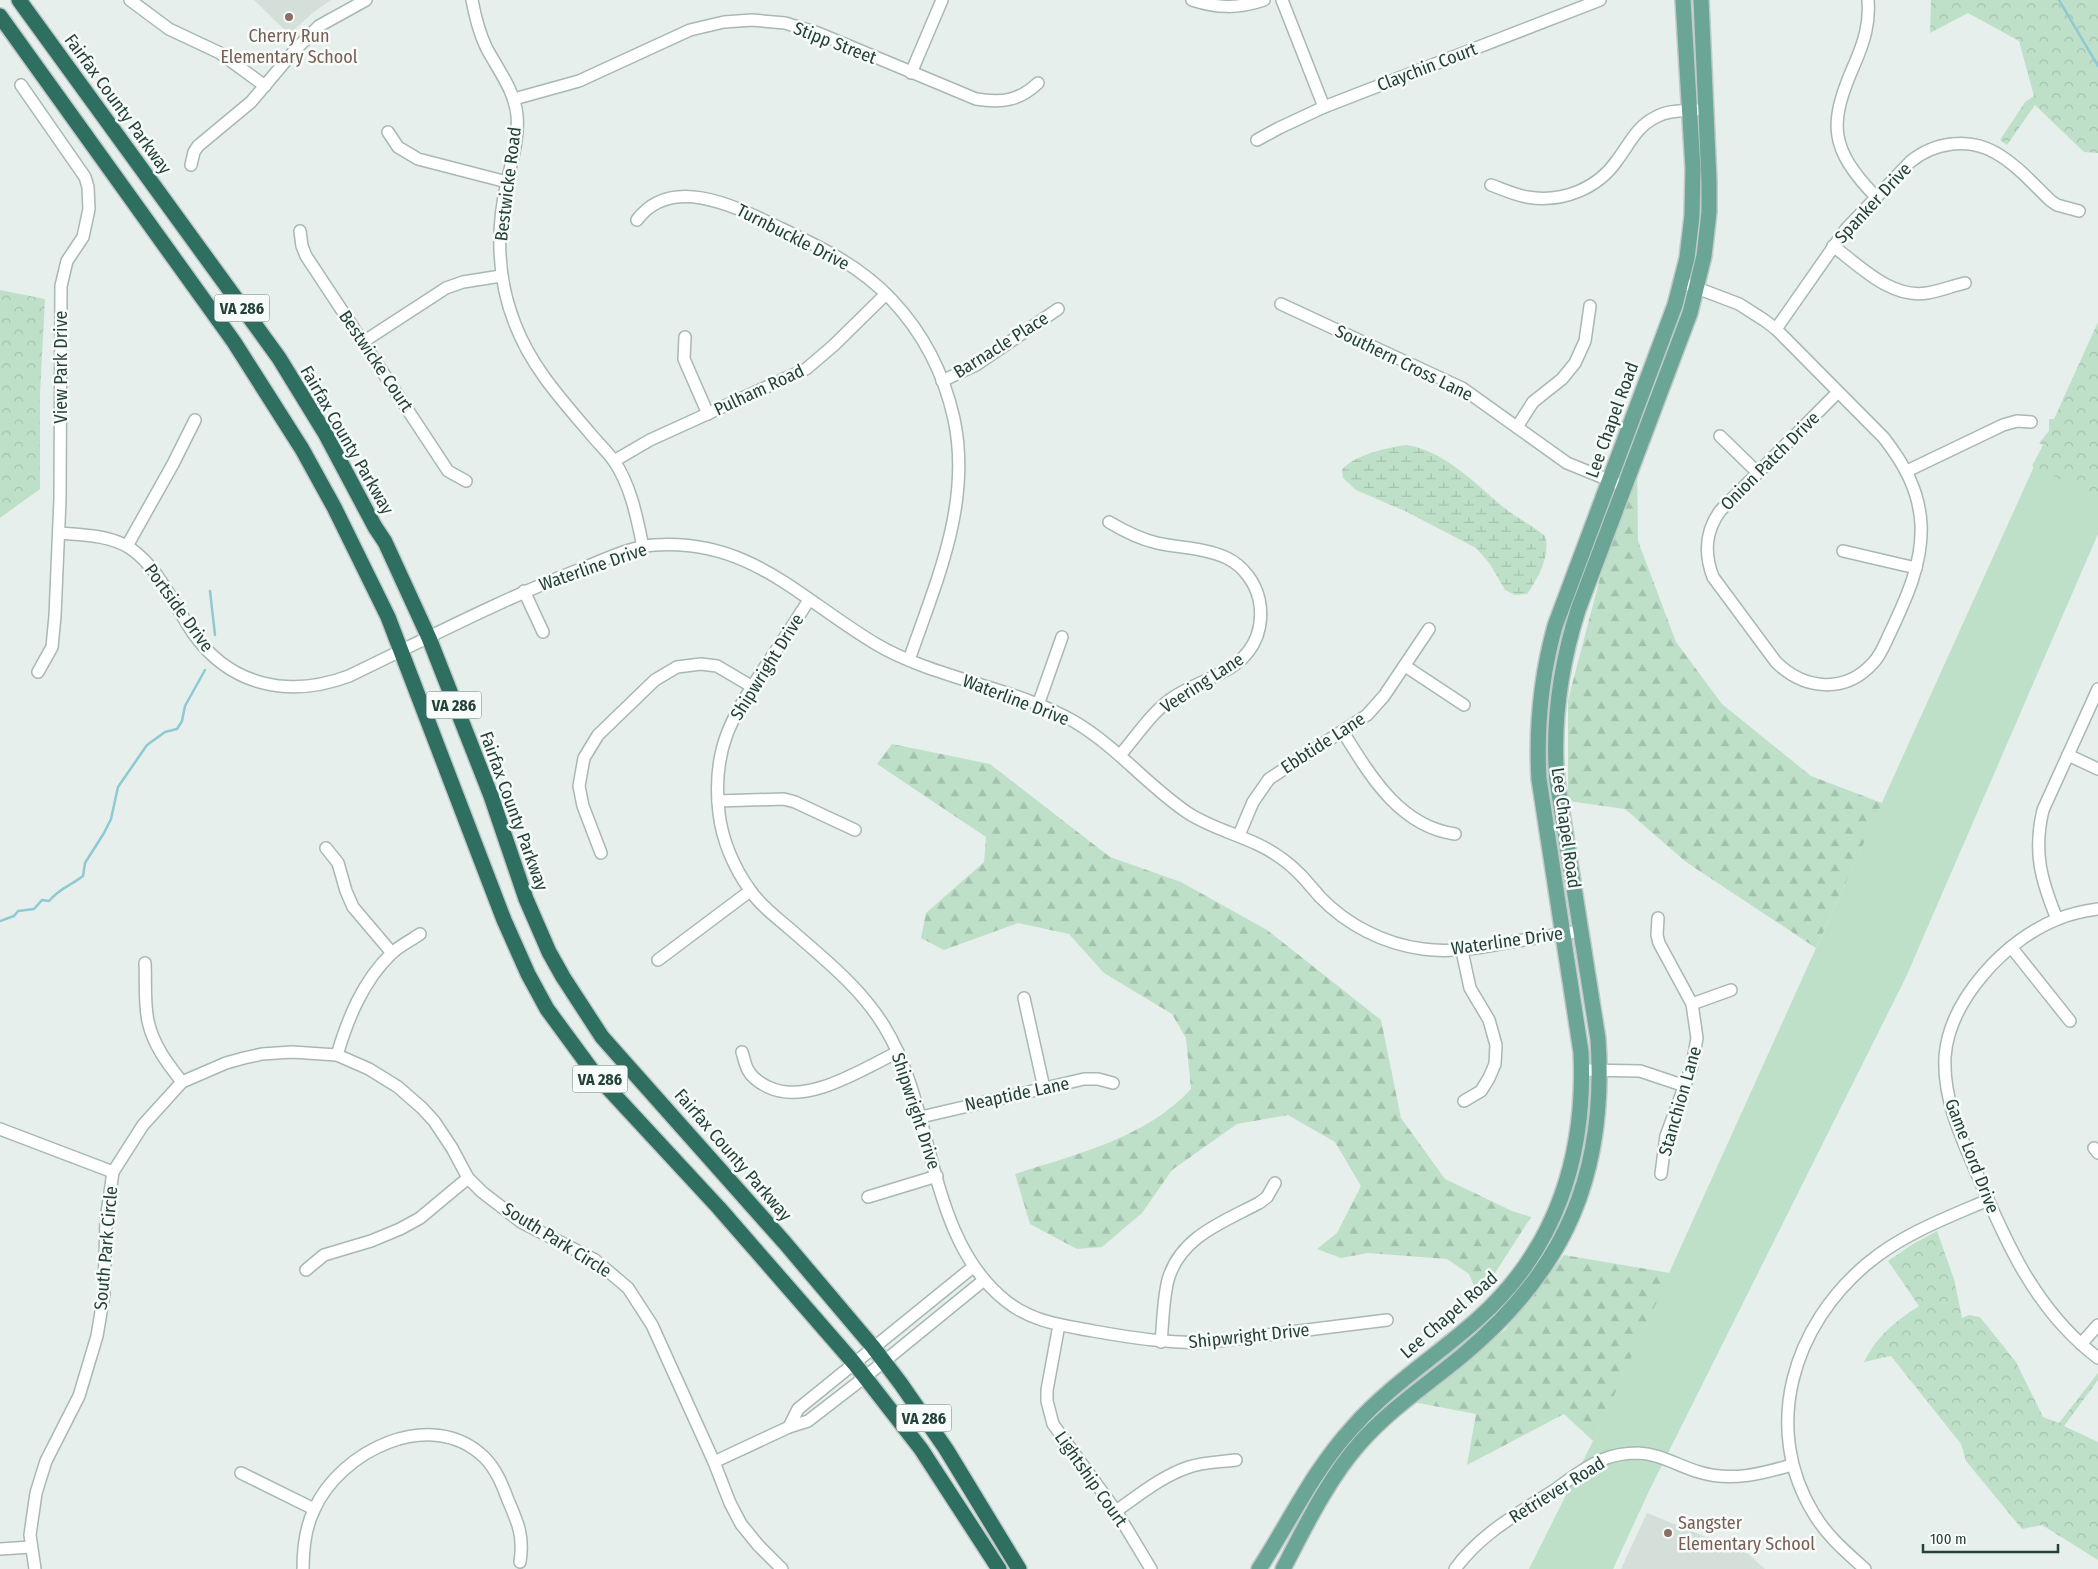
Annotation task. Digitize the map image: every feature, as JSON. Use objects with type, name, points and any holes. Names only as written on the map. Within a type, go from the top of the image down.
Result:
[{"type":"highway","name":"Fairfax County Parkway","points":[[19,0],[279,358],[385,542],[429,638],[491,796],[526,899],[549,952],[563,977],[602,1037],[785,1243],[884,1361],[946,1449],[1019,1569]]},
{"type":"highway","name":"VA 286","points":[[0,16],[234,342],[268,394],[338,514],[372,581],[402,650],[504,920],[528,974],[547,1009],[594,1073],[719,1208],[854,1363],[922,1449],[999,1569]]},
{"type":"main road","name":"Lee Chapel Road","points":[[1259,1569],[1318,1471],[1351,1428],[1391,1389],[1452,1342],[1499,1300],[1514,1282],[1538,1246],[1557,1209],[1570,1170],[1580,1118],[1582,1070],[1579,1034],[1539,779],[1540,701],[1555,626],[1674,305],[1687,258],[1692,216],[1693,169],[1683,0]]},
{"type":"main road","name":"Lee Chapel Road","points":[[1283,1569],[1341,1467],[1358,1444],[1402,1402],[1490,1331],[1520,1300],[1548,1264],[1572,1218],[1590,1162],[1599,1112],[1600,1069],[1598,1039],[1557,781],[1555,734],[1557,698],[1566,652],[1578,610],[1626,487],[1690,313],[1704,256],[1709,212],[1701,0]]},
{"type":"main road","points":[[1391,1389],[1402,1402]]},
{"type":"street","points":[[130,0],[169,29],[220,52],[265,86]]},
{"type":"street","points":[[191,165],[194,152],[198,146],[240,112],[295,50],[320,26],[366,0]]},
{"type":"street","name":"Bestwicke Road","points":[[472,0],[480,34],[514,100],[517,141],[507,182],[500,229],[501,276],[514,322],[532,361],[552,388],[614,461],[631,499],[643,547]]},
{"type":"street","points":[[911,73],[942,0]]},
{"type":"street","points":[[1192,0],[1228,7],[1245,6],[1264,0]]},
{"type":"street","points":[[1282,0],[1324,107]]},
{"type":"street","name":"Claychin Court","points":[[1257,140],[1324,107],[1600,0]]},
{"type":"street","points":[[1868,0],[1864,39],[1840,99],[1837,126],[1839,140],[1848,164],[1876,197]]},
{"type":"street","name":"Stipp Street","points":[[514,100],[578,81],[690,30],[736,20],[768,21],[801,27],[965,96],[987,100],[1015,98],[1027,94],[1038,84]]},
{"type":"street","name":"View Park Drive","points":[[21,85],[85,177],[88,187],[89,209],[83,237],[68,261],[61,286],[60,533],[53,641],[50,652],[38,672]]},
{"type":"street","points":[[1490,185],[1521,196],[1538,199],[1560,197],[1582,191],[1603,176],[1614,165],[1634,134],[1647,122],[1666,112],[1706,110]]},
{"type":"street","points":[[388,132],[398,147],[418,160],[507,182]]},
{"type":"street","name":"Spanker Drive","points":[[1776,329],[1846,229],[1910,162],[1921,153],[1947,144],[1964,143],[1984,147],[1997,153],[2058,206],[2079,211]]},
{"type":"street","name":"Turnbuckle Drive","points":[[637,220],[646,210],[669,199],[696,197],[721,201],[835,255],[859,270],[886,294],[910,322],[925,344],[942,381],[954,419],[959,468],[958,499],[946,554],[909,660]]},
{"type":"street","name":"Bestwicke Court","points":[[300,231],[302,246],[306,256],[448,471],[466,481]]},
{"type":"street","points":[[1833,246],[1884,283],[1902,292],[1926,293],[1964,283]]},
{"type":"street","points":[[363,342],[446,288],[463,282],[501,276]]},
{"type":"street","name":"Onion Patch Drive","points":[[1681,282],[1739,304],[1776,329],[1884,438],[1907,471],[1917,499],[1921,524],[1920,548],[1916,568],[1910,589],[1879,656],[1865,671],[1849,680],[1829,685],[1812,684],[1792,676],[1776,662],[1727,598],[1716,583],[1708,565],[1706,542],[1712,523],[1720,511],[1838,392]]},
{"type":"street","name":"Pulham Road","points":[[614,461],[650,440],[806,369],[834,346],[886,294]]},
{"type":"street","name":"Southern Cross Lane","points":[[1281,304],[1462,388],[1567,463],[1626,487]]},
{"type":"street","points":[[1517,427],[1533,402],[1562,379],[1575,363],[1585,341],[1590,306]]},
{"type":"street","name":"Barnacle Place","points":[[942,381],[976,365],[1058,309]]},
{"type":"street","points":[[685,337],[684,359],[708,414]]},
{"type":"street","points":[[127,546],[195,420]]},
{"type":"street","points":[[1907,471],[2003,425],[2017,421],[2031,422]]},
{"type":"street","points":[[1720,436],[1757,472]]},
{"type":"street","name":"Veering Lane","points":[[1109,522],[1147,540],[1209,552],[1228,559],[1241,568],[1252,581],[1259,596],[1261,608],[1259,629],[1255,643],[1239,663],[1170,699],[1120,755]]},
{"type":"street","name":"Portside Drive","points":[[60,533],[104,538],[127,546],[149,564],[194,634],[206,649],[230,669],[256,682],[290,687],[322,684],[349,676],[429,638]]},
{"type":"street","name":"Waterline Drive","points":[[429,638],[524,591],[643,547],[688,545],[729,553],[758,566],[892,654],[1038,706],[1070,720],[1100,739],[1187,812],[1212,826],[1260,844],[1285,860],[1303,876],[1332,908],[1366,932],[1387,941],[1410,947],[1436,951],[1462,951],[1580,931]]},
{"type":"street","points":[[1843,551],[1916,568]]},
{"type":"street","points":[[524,591],[543,632]]},
{"type":"street","name":"Shipwright Drive","points":[[809,600],[751,686],[732,721],[722,746],[718,778],[718,801],[725,842],[736,868],[750,891],[765,907],[836,969],[857,990],[882,1023],[908,1075],[955,1234],[973,1266],[984,1280],[1007,1302],[1021,1311],[1059,1325],[1161,1342],[1183,1344],[1211,1342],[1387,1320]]},
{"type":"street","name":"Ebbtide Lane","points":[[1240,835],[1253,802],[1269,779],[1343,732],[1374,708],[1429,629]]},
{"type":"street","points":[[1038,706],[1062,637]]},
{"type":"street","points":[[601,853],[583,806],[579,786],[584,758],[598,735],[655,680],[677,667],[702,664],[717,666],[751,686]]},
{"type":"street","points":[[1405,666],[1464,706]]},
{"type":"street","points":[[2057,919],[2042,878],[2038,858],[2038,840],[2044,810],[2098,689]]},
{"type":"street","points":[[1343,732],[1374,782],[1390,799],[1430,829],[1455,834]]},
{"type":"street","points":[[2068,755],[2098,769]]},
{"type":"street","points":[[718,801],[784,799],[795,802],[855,830]]},
{"type":"street","points":[[326,848],[338,862],[346,891],[353,907],[392,953]]},
{"type":"street","points":[[658,960],[750,891]]},
{"type":"street","name":"Game Lord Drive","points":[[2098,909],[2057,919],[2037,930],[2011,948],[1986,972],[1962,1005],[1952,1025],[1946,1056],[1947,1090],[1953,1114],[2009,1248],[2029,1282],[2058,1320],[2081,1344],[2098,1358]]},
{"type":"street","name":"Stanchion Lane","points":[[1658,918],[1657,935],[1659,942],[1692,1004],[1697,1030],[1692,1066],[1666,1136],[1661,1174]]},
{"type":"street","points":[[337,1055],[356,1003],[378,969],[392,953],[420,934]]},
{"type":"street","points":[[2011,948],[2070,1021]]},
{"type":"street","points":[[1462,951],[1470,988],[1489,1020],[1496,1044],[1495,1064],[1489,1078],[1481,1091],[1464,1101]]},
{"type":"street","points":[[145,963],[146,1008],[150,1029],[159,1049],[182,1082]]},
{"type":"street","points":[[1692,1004],[1732,990]]},
{"type":"street","points":[[1024,998],[1044,1088]]},
{"type":"street","name":"South Park Circle","points":[[35,1569],[31,1547],[33,1505],[39,1479],[79,1396],[97,1336],[104,1294],[106,1220],[113,1172],[143,1124],[182,1082],[226,1063],[262,1054],[292,1052],[337,1055],[384,1077],[410,1097],[442,1134],[468,1178],[482,1192],[521,1222],[595,1260],[628,1288],[652,1325],[714,1462],[730,1503],[742,1524],[758,1545],[782,1569]]},
{"type":"street","points":[[742,1052],[749,1072],[761,1084],[774,1090],[795,1094],[820,1089],[898,1052]]},
{"type":"street","points":[[1582,1070],[1640,1071],[1685,1086]]},
{"type":"street","name":"Neaptide Lane","points":[[921,1117],[1091,1079],[1113,1083]]},
{"type":"street","points":[[0,1129],[113,1172]]},
{"type":"street","points":[[868,1196],[937,1176]]},
{"type":"street","points":[[306,1270],[324,1255],[371,1242],[420,1218],[468,1178]]},
{"type":"street","points":[[1161,1342],[1167,1282],[1180,1254],[1202,1234],[1259,1203],[1275,1183]]},
{"type":"street","points":[[1865,1569],[1840,1548],[1823,1527],[1800,1487],[1792,1464],[1787,1427],[1792,1380],[1802,1350],[1830,1303],[1855,1274],[1896,1243],[1925,1227],[1988,1200]]},
{"type":"street","points":[[789,1427],[798,1409],[973,1266]]},
{"type":"street","points":[[714,1462],[789,1427],[808,1421],[984,1280]]},
{"type":"street","name":"Lightship Court","points":[[1059,1325],[1047,1390],[1049,1416],[1058,1434],[1116,1511],[1151,1569]]},
{"type":"street","points":[[2081,1344],[2098,1326]]},
{"type":"street","points":[[303,1569],[304,1540],[314,1509],[336,1478],[365,1454],[386,1444],[410,1437],[438,1435],[448,1437],[471,1447],[485,1458],[496,1472],[521,1531],[520,1562]]},
{"type":"street","name":"Retriever Road","points":[[1455,1569],[1465,1556],[1491,1531],[1590,1466],[1608,1457],[1625,1454],[1649,1454],[1666,1458],[1699,1472],[1729,1477],[1751,1476],[1792,1464]]},
{"type":"street","points":[[1116,1511],[1164,1478],[1181,1470],[1200,1464],[1236,1460]]},
{"type":"street","points":[[241,1473],[314,1509]]},
{"type":"street","points":[[0,1549],[31,1547]]},
{"type":"shaded area","name":"Cherry Run Elementary School","points":[[254,0],[331,0],[315,11],[289,34]]},
{"type":"shaded area","name":"Sangster Elementary School","points":[[1647,1513],[1748,1554],[1765,1569],[1621,1569]]},
{"type":"green space","points":[[1931,0],[2098,0],[2098,153],[2084,152],[2035,105],[2007,145],[2000,140],[2025,102],[2034,96],[2019,41],[1968,13],[1930,33]]},
{"type":"green space","points":[[0,290],[45,299],[40,394],[40,489],[0,518]]},
{"type":"green space","points":[[2098,322],[2098,497],[2032,466],[2043,445],[2039,443],[2049,431],[2049,419],[2054,419]]},
{"type":"green space","points":[[2098,325],[2098,534],[1906,977],[1650,1489],[1613,1569],[1529,1569],[1593,1441]]},
{"type":"green space","points":[[1407,445],[1422,449],[1448,462],[1507,510],[1545,536],[1545,559],[1539,574],[1527,594],[1515,595],[1505,590],[1490,564],[1476,548],[1407,512],[1356,490],[1343,478],[1342,470],[1354,460],[1381,450]]},
{"type":"green space","points":[[1637,461],[1638,541],[1676,642],[1722,704],[1811,776],[1882,803],[1816,948],[1686,862],[1625,809],[1568,801],[1568,700],[1600,578]]},
{"type":"green space","points":[[892,744],[990,764],[1110,857],[1181,882],[1267,930],[1381,1020],[1401,1118],[1445,1179],[1512,1211],[1531,1217],[1479,1298],[1469,1274],[1447,1259],[1368,1253],[1341,1258],[1317,1249],[1337,1233],[1361,1186],[1335,1142],[1288,1115],[1237,1124],[1172,1170],[1142,1213],[1102,1247],[1077,1249],[1030,1224],[1015,1174],[1109,1142],[1132,1132],[1173,1106],[1191,1089],[1186,1038],[1172,1014],[1104,973],[1069,934],[1018,923],[944,950],[921,938],[926,913],[984,862],[986,837],[877,764]]},
{"type":"green space","points":[[1937,1231],[1954,1279],[1962,1318],[1969,1315],[1980,1317],[2016,1362],[2043,1417],[2059,1423],[2098,1373],[2098,1380],[2064,1426],[2098,1442],[2098,1560],[2042,1525],[2022,1529],[1966,1461],[1961,1444],[1891,1356],[1864,1362],[1869,1352],[1887,1330],[1919,1306],[1888,1261]]},
{"type":"green space","points":[[1564,1255],[1670,1273],[1593,1441],[1564,1414],[1467,1465],[1476,1414],[1413,1402],[1505,1330]]},
{"type":"waterway","points":[[2059,0],[2098,66]]},
{"type":"waterway","points":[[210,591],[215,635]]},
{"type":"waterway","points":[[0,921],[14,916],[18,911],[34,909],[42,900],[49,901],[61,890],[83,876],[85,863],[111,819],[118,787],[147,745],[165,732],[177,729],[182,721],[185,706],[205,670]]},
{"type":"place","name":"Cherry Run Elementary School","points":[[289,17]]},
{"type":"place","name":"Sangster Elementary School","points":[[1668,1533]]}]
